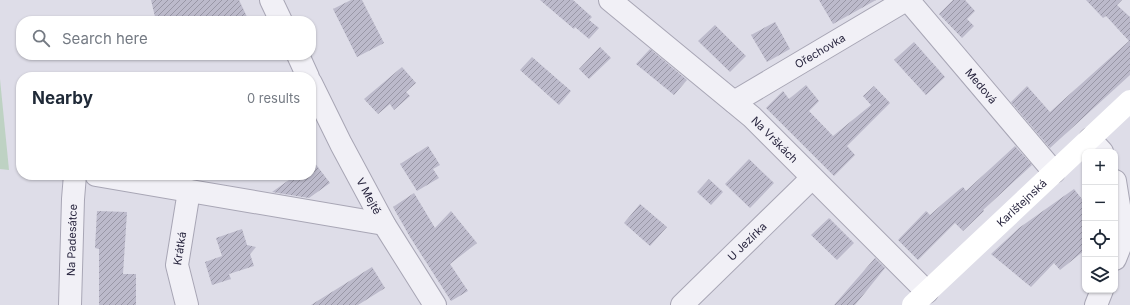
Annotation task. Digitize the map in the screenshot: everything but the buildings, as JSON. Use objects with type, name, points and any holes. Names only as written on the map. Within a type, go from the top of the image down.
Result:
[{"type":"main road","name":"Karlštejnská","points":[[920,299],[1054,172],[1096,146],[1130,101]]},
{"type":"street","points":[[271,0],[279,16]]},
{"type":"street","name":"Na Vrškách","points":[[610,0],[752,116],[812,178],[920,299]]},
{"type":"street","name":"Ořechovka","points":[[734,102],[907,0]]},
{"type":"street","name":"Medová","points":[[907,0],[1054,172]]},
{"type":"street","points":[[300,60],[306,72]]},
{"type":"street","name":"V Mejtě","points":[[316,93],[341,144],[384,224],[435,305]]},
{"type":"street","name":"U Jezírka","points":[[682,305],[812,178]]},
{"type":"street","name":"Na Padesátce","points":[[70,305],[75,180]]},
{"type":"street","points":[[125,180],[384,224]]},
{"type":"street","points":[[1116,185],[1123,239],[1116,257]]},
{"type":"street","name":"Krátká","points":[[186,305],[177,265],[189,191]]},
{"type":"street","points":[[1096,305],[1101,293]]},
{"type":"green space","points":[[0,79],[9,170],[0,169]]}]
